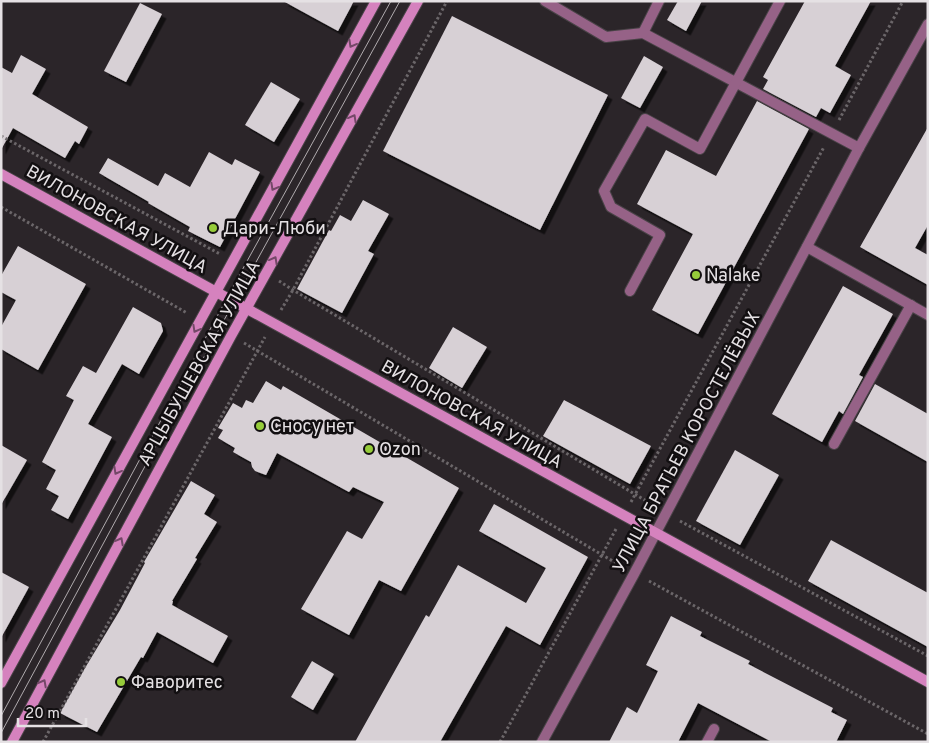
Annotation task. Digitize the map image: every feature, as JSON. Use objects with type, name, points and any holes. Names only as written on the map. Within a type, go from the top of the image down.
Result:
[{"type":"main road","name":"АРЦЫБУШЕВСКАЯ УЛИЦА","points":[[1,683],[376,1]]},
{"type":"main road","name":"АРЦЫБУШЕВСКАЯ УЛИЦА","points":[[12,742],[231,336],[418,1]]},
{"type":"main road","name":"ВИЛОНОВСКАЯ УЛИЦА","points":[[1,174],[928,682]]},
{"type":"street","points":[[545,1],[606,37],[643,32],[859,148]]},
{"type":"street","points":[[643,32],[659,1]]},
{"type":"street","points":[[630,291],[660,235],[611,207],[604,191],[645,119],[700,149],[780,1]]},
{"type":"street","name":"УЛИЦА БРАТЬЕВ КОРОСТЕЛЁВЫХ","points":[[542,742],[667,513],[859,148],[928,24]]},
{"type":"street","points":[[807,247],[928,315]]},
{"type":"street","points":[[834,444],[911,305]]},
{"type":"street","points":[[707,742],[714,729]]},
{"type":"path","points":[[44,742],[258,350],[293,290],[447,1]]},
{"type":"path","points":[[500,742],[903,1]]},
{"type":"path","points":[[1,136],[220,254],[237,256]]},
{"type":"path","points":[[1,207],[201,320]]},
{"type":"path","points":[[267,272],[293,290],[667,513],[928,656]]},
{"type":"path","points":[[231,336],[258,350],[634,574],[928,734]]},
{"type":"building","points":[[283,1],[354,1],[338,31]]},
{"type":"building","points":[[678,1],[702,1],[686,31],[667,20]]},
{"type":"building","points":[[805,1],[871,1],[835,66],[851,75],[830,113],[821,108],[816,117],[763,89],[768,80],[763,77]]},
{"type":"building","points":[[140,3],[162,14],[126,82],[104,71]]},
{"type":"building","points":[[452,16],[608,95],[540,230],[383,151]]},
{"type":"building","points":[[21,55],[46,69],[32,94],[88,127],[79,144],[75,141],[65,158],[13,128],[1,150],[1,67],[12,73]]},
{"type":"building","points":[[644,56],[663,67],[640,108],[621,98]]},
{"type":"building","points":[[271,82],[300,99],[274,142],[245,125]]},
{"type":"building","points":[[757,101],[809,129],[698,334],[652,310],[693,234],[637,204],[666,150],[716,176]]},
{"type":"building","points":[[928,127],[928,225],[915,248],[928,255],[928,285],[860,247]]},
{"type":"building","points":[[209,152],[232,165],[235,159],[260,172],[220,247],[188,231],[190,227],[99,173],[108,158],[158,186],[165,173],[190,187]]},
{"type":"building","points":[[363,200],[389,214],[368,251],[374,254],[342,313],[297,289],[329,230],[331,231],[340,215],[351,221]]},
{"type":"building","points":[[18,246],[86,284],[38,370],[1,349],[1,327],[16,300],[1,292],[1,276]]},
{"type":"building","points":[[843,286],[893,314],[859,375],[863,377],[843,414],[839,411],[822,442],[772,414]]},
{"type":"building","points":[[133,307],[161,323],[163,331],[139,374],[122,364],[88,424],[112,437],[68,519],[51,510],[59,496],[46,489],[56,470],[42,462],[74,400],[66,396],[83,366],[96,373]]},
{"type":"building","points":[[453,327],[487,347],[462,388],[429,368]]},
{"type":"building","points":[[266,381],[281,390],[283,386],[459,488],[401,591],[379,580],[349,635],[301,609],[347,531],[362,539],[384,502],[353,487],[349,492],[277,453],[266,475],[255,471],[251,462],[233,452],[235,448],[218,438],[223,430],[218,428],[233,403],[242,408],[246,400],[253,403]]},
{"type":"building","points":[[875,384],[928,414],[928,462],[855,421]]},
{"type":"building","points":[[564,400],[651,446],[630,484],[543,436]]},
{"type":"building","points":[[1,445],[27,460],[1,505]]},
{"type":"building","points":[[735,450],[779,475],[740,545],[696,521]]},
{"type":"building","points":[[191,481],[215,495],[204,514],[217,522],[195,558],[197,559],[172,601],[172,605],[228,636],[213,663],[157,632],[97,732],[60,713],[120,610],[144,562]]},
{"type":"building","points":[[494,504],[588,557],[540,645],[506,626],[440,742],[355,742],[426,615],[429,617],[458,565],[526,603],[546,568],[479,531]]},
{"type":"building","points":[[831,540],[928,593],[928,647],[808,581]]},
{"type":"building","points":[[1,572],[29,587],[1,638]]},
{"type":"building","points":[[671,616],[702,632],[700,636],[750,661],[748,664],[833,708],[831,712],[847,720],[836,742],[772,742],[698,703],[678,742],[609,742],[627,707],[637,713],[658,671],[646,665]]},
{"type":"building","points":[[312,661],[334,674],[313,710],[291,697]]},
{"type":"tram line","points":[[1,716],[246,263],[391,1]]},
{"type":"tram line","points":[[1,733],[218,331],[400,1]]},
{"type":"place","name":"Дари-Люби","points":[[213,228]]},
{"type":"place","name":"Nalake","points":[[696,275]]},
{"type":"place","name":"Сносу нет","points":[[260,426]]},
{"type":"place","name":"Ozon","points":[[369,449]]},
{"type":"place","name":"Фаворитес","points":[[121,682]]}]
